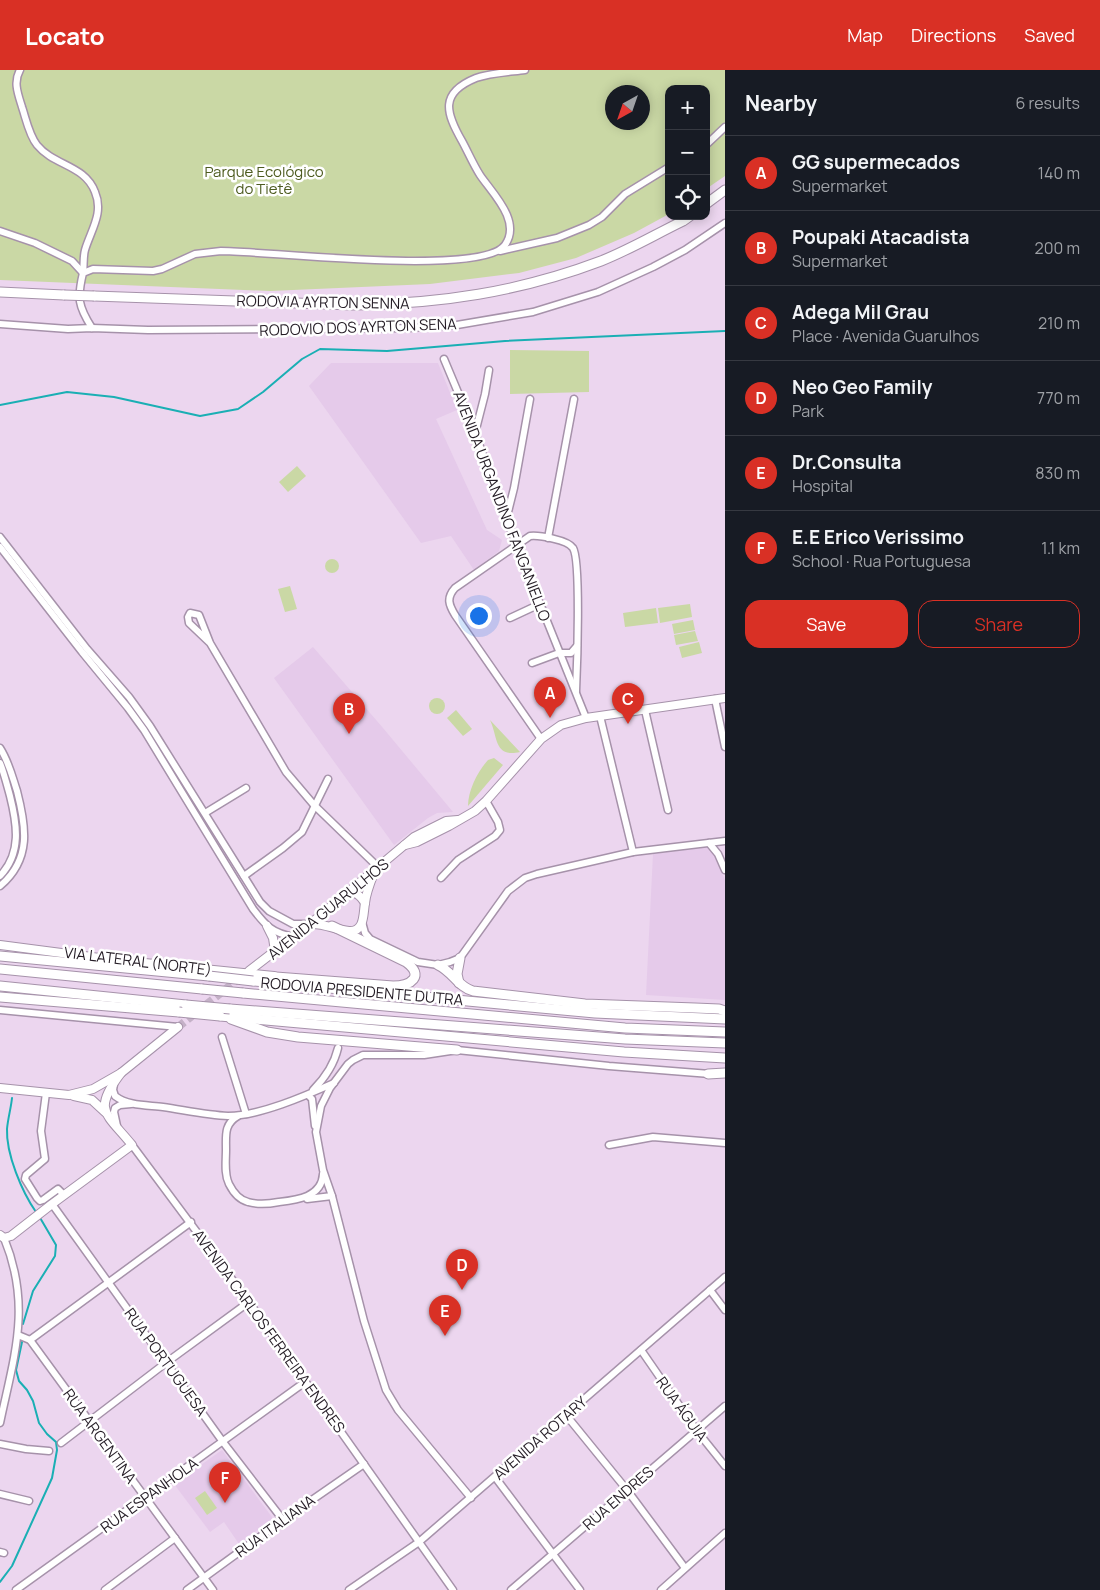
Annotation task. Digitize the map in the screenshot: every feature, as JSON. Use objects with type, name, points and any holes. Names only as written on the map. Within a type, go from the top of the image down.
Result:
[{"type":"highway","points":[[710,201],[725,190]]},
{"type":"highway","name":"RODOVIA AYRTON SENNA","points":[[0,292],[352,305],[392,305],[444,300],[491,294],[541,281],[603,261],[684,220]]},
{"type":"highway","points":[[256,981],[276,976],[403,986],[410,983],[415,975],[414,970],[406,962],[332,926]]},
{"type":"highway","name":"RODOVIA PRESIDENTE DUTRA","points":[[0,956],[44,962],[627,1016],[725,1019]]},
{"type":"highway","points":[[459,984],[457,977],[460,958]]},
{"type":"highway","points":[[0,964],[128,978],[133,982]]},
{"type":"highway","points":[[438,965],[450,972],[462,987],[474,991],[585,1004],[684,1007],[725,1011]]},
{"type":"highway","name":"RODOVIA PRESIDENTE DUTRA","points":[[0,969],[625,1028],[725,1032]]},
{"type":"highway","name":"RODOVIA PRESIDENTE DUTRA","points":[[0,986],[225,1014],[624,1052],[725,1058]]},
{"type":"highway","name":"RODOVIA PRESIDENTE DUTRA","points":[[0,997],[183,1008]]},
{"type":"highway","points":[[0,1004],[30,1000]]},
{"type":"highway","points":[[225,1014],[247,1026],[267,1032],[298,1037],[457,1050]]},
{"type":"highway","name":"RODOVIA PRESIDENTE DUTRA","points":[[225,1014],[625,1039],[725,1043]]},
{"type":"highway","points":[[708,1074],[725,1074]]},
{"type":"main road","name":"AVENIDA GUARULHOS","points":[[249,971],[294,937],[405,845],[417,842],[475,811],[541,739],[561,725],[586,718],[725,698]]},
{"type":"main road","points":[[310,924],[322,924],[351,931],[358,928],[362,922],[368,887],[377,869]]},
{"type":"main road","points":[[347,892],[356,893],[365,903]]},
{"type":"main road","points":[[267,926],[273,938],[276,951]]},
{"type":"main road","name":"VIA LATERAL (NORTE)","points":[[0,945],[115,960],[276,976]]},
{"type":"main road","points":[[0,1088],[69,1095],[93,1089],[122,1073],[178,1027]]},
{"type":"main road","points":[[107,1113],[104,1107],[105,1098],[122,1073]]},
{"type":"main road","name":"AVENIDA CARLOS FERREIRA ENDRES","points":[[69,1095],[92,1100],[107,1113],[132,1146]]},
{"type":"main road","points":[[5,1237],[132,1146]]},
{"type":"street","points":[[20,70],[16,81],[17,93],[35,143],[54,159],[69,165],[86,176],[96,192],[99,204],[98,214],[84,252],[80,288],[81,311],[92,328]]},
{"type":"street","points":[[499,251],[505,245],[510,229],[506,211],[478,172],[457,132],[448,108],[451,96],[466,83],[477,78],[525,70]]},
{"type":"street","points":[[710,141],[725,127]]},
{"type":"street","points":[[83,273],[94,269],[153,271],[195,254],[221,251],[403,262],[475,258],[557,238],[588,225],[602,217],[625,194],[665,169]]},
{"type":"street","name":"RODOVIO DOS AYRTON SENA","points":[[0,324],[68,329],[148,330],[300,330],[457,325],[534,312],[598,292],[685,250],[725,223]]},
{"type":"street","points":[[0,231],[35,243],[72,262],[83,273]]},
{"type":"street","name":"AVENIDA URGANDINO FANGANIELLO","points":[[444,359],[475,433],[516,544],[586,718]]},
{"type":"street","points":[[475,433],[489,370]]},
{"type":"street","points":[[507,517],[530,399]]},
{"type":"street","points":[[548,538],[574,399]]},
{"type":"street","points":[[541,739],[455,615],[448,602],[455,588],[530,536],[548,538],[571,546],[576,557],[576,691]]},
{"type":"street","points":[[0,537],[85,647],[129,697],[150,726],[261,903],[269,911],[293,924],[310,924]]},
{"type":"street","points":[[0,547],[144,730],[253,909],[267,926],[278,933],[294,937]]},
{"type":"street","points":[[510,618],[540,604]]},
{"type":"street","points":[[210,643],[189,623],[188,617],[190,613],[199,615],[210,643],[286,772],[314,805],[377,869]]},
{"type":"street","points":[[532,663],[559,653],[571,653],[577,646]]},
{"type":"street","points":[[714,699],[725,747]]},
{"type":"street","points":[[645,710],[668,810]]},
{"type":"street","points":[[600,716],[633,852]]},
{"type":"street","points":[[0,748],[10,768],[24,818],[25,831],[23,848],[18,860],[11,873],[0,886]]},
{"type":"street","points":[[0,762],[17,828],[14,852],[8,867],[0,876]]},
{"type":"street","points":[[244,876],[284,848],[302,832],[328,780]]},
{"type":"street","points":[[205,813],[246,788]]},
{"type":"street","points":[[441,878],[458,860],[495,836],[500,830],[498,822],[486,801]]},
{"type":"street","points":[[214,847],[223,842]]},
{"type":"street","points":[[362,922],[365,933],[374,941],[418,962],[438,965],[460,958],[508,891],[525,878],[633,852],[722,842],[718,854]]},
{"type":"street","points":[[709,843],[718,854],[725,870]]},
{"type":"street","points":[[253,909],[261,903]]},
{"type":"street","points":[[0,1010],[178,1027]]},
{"type":"street","points":[[222,1037],[242,1115]]},
{"type":"street","points":[[308,1095],[328,1072],[338,1048]]},
{"type":"street","points":[[316,1132],[321,1106],[334,1083],[348,1064],[363,1055],[424,1055],[457,1050],[608,1066],[708,1074]]},
{"type":"street","points":[[114,1083],[113,1090],[115,1096],[132,1104]]},
{"type":"street","points":[[226,1128],[230,1120],[242,1115],[308,1095],[334,1083]]},
{"type":"street","points":[[46,1093],[41,1131],[45,1158],[26,1175],[25,1179],[36,1198],[40,1201],[58,1189],[64,1195]]},
{"type":"street","points":[[308,1095],[312,1099],[313,1116],[323,1170],[332,1196],[364,1321],[386,1390],[398,1410],[471,1498]]},
{"type":"street","points":[[118,1127],[115,1118],[115,1108],[120,1105],[132,1104],[226,1116],[242,1115]]},
{"type":"street","points":[[214,1114],[222,1120],[226,1128],[227,1178],[237,1195],[255,1204],[332,1196]]},
{"type":"street","points":[[609,1145],[653,1138],[725,1143]]},
{"type":"street","name":"AVENIDA CARLOS FERREIRA ENDRES","points":[[132,1146],[249,1302],[454,1590]]},
{"type":"street","points":[[296,1201],[316,1191],[321,1183],[323,1170]]},
{"type":"street","name":"RUA PORTUGUESA","points":[[52,1204],[223,1442],[283,1520]]},
{"type":"street","points":[[18,1335],[30,1340],[190,1222]]},
{"type":"street","points":[[0,1423],[18,1335],[20,1303],[10,1252],[5,1237]]},
{"type":"street","name":"AVENIDA ROTARY","points":[[349,1590],[419,1542],[725,1277]]},
{"type":"street","points":[[710,1290],[725,1310]]},
{"type":"street","points":[[60,1443],[166,1362],[249,1302]]},
{"type":"street","name":"RUA ARGENTINA","points":[[30,1340],[214,1590]]},
{"type":"street","name":"RUA ÁGUIA","points":[[641,1350],[697,1430],[725,1466]]},
{"type":"street","name":"RUA ESPANHOLA","points":[[16,1590],[305,1382]]},
{"type":"street","name":"RUA ENDRES","points":[[511,1590],[725,1406]]},
{"type":"street","points":[[566,1415],[627,1490],[685,1568]]},
{"type":"street","points":[[0,1444],[49,1451]]},
{"type":"street","name":"RUA ITALIANA","points":[[187,1590],[364,1464]]},
{"type":"street","points":[[495,1477],[580,1590]]},
{"type":"street","points":[[0,1494],[30,1501]]},
{"type":"street","points":[[661,1590],[725,1533]]},
{"type":"street","points":[[105,1590],[176,1538]]},
{"type":"shaded area","points":[[331,363],[438,363],[457,410],[436,419],[487,530],[502,540],[499,551],[474,570],[451,536],[421,543],[309,386]]},
{"type":"shaded area","points":[[313,647],[453,812],[437,813],[428,818],[394,845],[274,678]]},
{"type":"shaded area","points":[[710,847],[725,880],[725,1000],[646,995],[653,854]]},
{"type":"shaded area","points":[[222,1450],[272,1517],[272,1519],[239,1544],[224,1522],[210,1532],[174,1484]]},
{"type":"green space","name":"Parque Ecológico do Tietê","points":[[0,70],[725,70],[725,176],[710,186],[710,85],[665,85],[665,216],[634,233],[576,258],[519,273],[430,284],[270,291],[0,280]]},
{"type":"green space","points":[[510,350],[589,351],[589,392],[510,394]]},
{"type":"green space","points":[[297,466],[306,476],[288,492],[279,482]]},
{"type":"green space","points":[[329,559],[335,559],[339,566],[335,573],[329,573],[325,569],[325,563]]},
{"type":"green space","points":[[290,586],[297,609],[285,612],[278,589]]},
{"type":"green space","points":[[690,604],[692,617],[660,623],[658,608]]},
{"type":"green space","points":[[656,608],[658,623],[625,627],[623,613]]},
{"type":"green space","points":[[693,620],[695,630],[674,634],[672,624]]},
{"type":"green space","points":[[695,631],[698,641],[676,645],[674,635]]},
{"type":"green space","points":[[699,642],[702,653],[682,658],[679,647]]},
{"type":"green space","points":[[437,698],[443,700],[445,706],[443,712],[437,714],[431,712],[429,706],[431,700]]},
{"type":"green space","points":[[456,710],[472,729],[463,736],[447,718]]},
{"type":"green space","points":[[490,720],[520,752],[505,752],[501,749]]},
{"type":"green space","points":[[494,758],[503,765],[468,806],[468,800],[477,775],[488,760]]},
{"type":"green space","points":[[205,1491],[217,1508],[207,1515],[195,1498]]},
{"type":"waterway","points":[[0,405],[67,392],[114,397],[200,416],[238,409],[263,392],[302,359],[320,349],[387,351],[505,341],[725,331]]},
{"type":"waterway","points":[[12,1098],[7,1129],[9,1150],[20,1184],[36,1212]]},
{"type":"waterway","points":[[23,1324],[33,1291],[55,1256],[56,1245],[39,1216]]},
{"type":"waterway","points":[[0,1582],[12,1566],[52,1478],[57,1450],[56,1442],[39,1423],[33,1401],[19,1381],[16,1370],[22,1342]]},
{"type":"tunnel","points":[[178,1027],[241,977]]},
{"type":"place","name":"GG supermecados","points":[[550,718]]},
{"type":"place","name":"Adega Mil Grau","points":[[628,724]]},
{"type":"place","name":"Poupaki Atacadista","points":[[349,734]]},
{"type":"place","name":"Neo Geo Family","points":[[462,1290]]},
{"type":"place","name":"Dr.Consulta","points":[[445,1336]]},
{"type":"place","name":"E.E Erico Verissimo","points":[[225,1503]]}]
